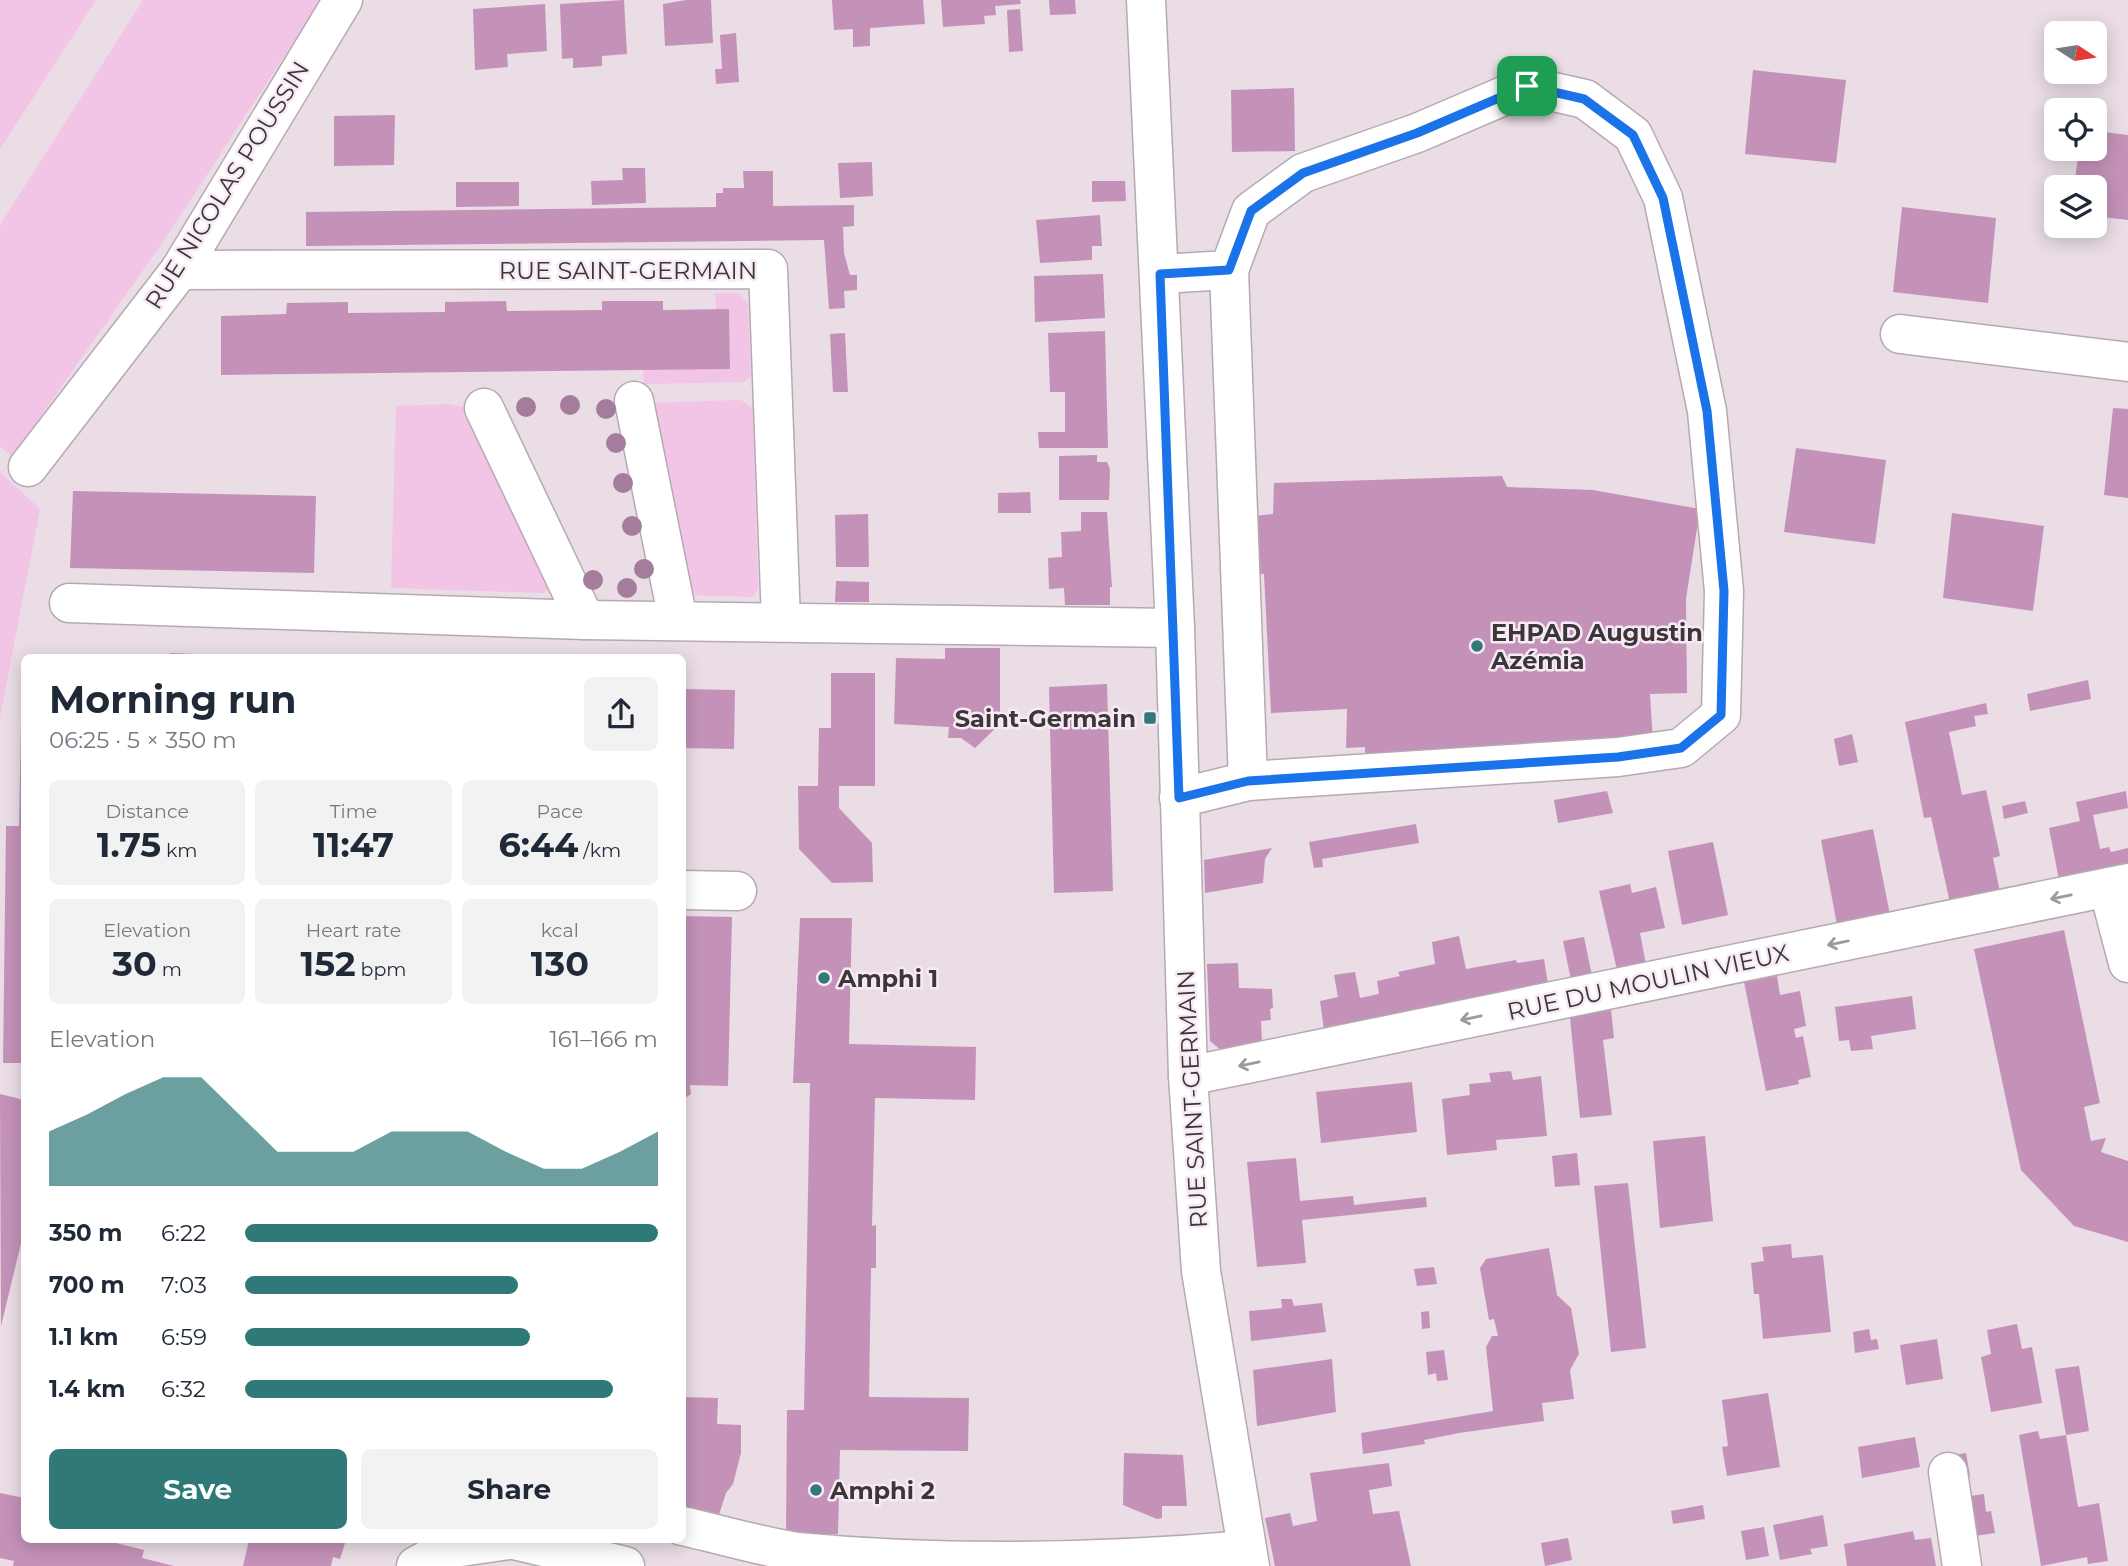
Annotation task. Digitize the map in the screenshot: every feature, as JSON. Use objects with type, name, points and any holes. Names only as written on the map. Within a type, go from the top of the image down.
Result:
[{"type":"street","name":"RUE NICOLAS POUSSIN","points":[[28,467],[180,270],[343,0]]},
{"type":"street","name":"RUE SAINT-GERMAIN","points":[[1146,0],[1175,628],[1188,1076],[1201,1271],[1249,1558]]},
{"type":"street","points":[[1179,798],[1248,781],[1618,757],[1681,748],[1721,715],[1724,591],[1707,411],[1663,198],[1633,135],[1584,99],[1527,86],[1417,133],[1303,173],[1251,211],[1229,270],[1248,781]]},
{"type":"street","name":"RUE SAINT-GERMAIN","points":[[180,270],[768,269],[781,621]]},
{"type":"street","points":[[1160,274],[1229,270]]},
{"type":"street","points":[[1900,334],[2128,362]]},
{"type":"street","points":[[634,401],[678,620]]},
{"type":"street","points":[[484,408],[585,620]]},
{"type":"street","points":[[69,603],[585,620],[1175,628]]},
{"type":"street","name":"RUE DU MOULIN VIEUX","points":[[1188,1076],[2118,885],[2128,963]]},
{"type":"street","points":[[686,890],[737,891]]},
{"type":"street","points":[[1948,1472],[1962,1566]]},
{"type":"street","points":[[686,1527],[796,1552],[962,1566],[1249,1558]]},
{"type":"street","points":[[416,1566],[447,1549],[488,1543]]},
{"type":"street","points":[[527,1543],[625,1566]]},
{"type":"shaded area","points":[[0,0],[96,0],[0,149]]},
{"type":"shaded area","points":[[143,0],[321,0],[165,239],[12,457],[0,446],[0,225]]},
{"type":"shaded area","points":[[715,293],[739,293],[748,304],[751,376],[744,382],[644,384],[643,369],[730,369],[729,310],[716,310]]},
{"type":"shaded area","points":[[741,400],[753,409],[758,589],[753,597],[684,595],[647,403]]},
{"type":"shaded area","points":[[449,404],[463,407],[471,414],[551,585],[544,593],[391,588],[396,406]]},
{"type":"shaded area","points":[[0,472],[40,509],[0,717]]},
{"type":"building","points":[[624,0],[627,54],[602,56],[602,66],[573,68],[573,58],[562,59],[560,4]]},
{"type":"building","points":[[711,0],[713,43],[665,46],[663,4]]},
{"type":"building","points":[[832,0],[923,0],[925,24],[870,28],[870,46],[853,47],[853,29],[834,30]]},
{"type":"building","points":[[941,0],[1020,0],[1021,4],[995,6],[996,15],[984,16],[985,24],[943,27]]},
{"type":"building","points":[[1049,0],[1075,0],[1076,14],[1050,15]]},
{"type":"building","points":[[545,4],[547,51],[507,54],[508,67],[475,70],[473,9]]},
{"type":"building","points":[[1020,9],[1023,51],[1009,52],[1007,10]]},
{"type":"building","points":[[736,33],[739,82],[716,84],[715,69],[722,69],[720,35]]},
{"type":"building","points":[[1753,70],[1846,80],[1836,163],[1745,154]]},
{"type":"building","points":[[1294,88],[1295,151],[1232,152],[1231,90]]},
{"type":"building","points":[[395,115],[394,165],[334,166],[334,116]]},
{"type":"building","points":[[2107,132],[2128,135],[2128,220],[2107,217],[2107,175],[2076,175],[2077,161],[2107,161]]},
{"type":"building","points":[[872,162],[873,196],[840,198],[838,163]]},
{"type":"building","points":[[622,168],[645,168],[646,203],[592,205],[591,181],[623,180]]},
{"type":"building","points":[[743,171],[773,171],[773,206],[854,205],[854,226],[843,227],[844,253],[850,275],[857,275],[857,290],[844,291],[845,308],[829,309],[824,240],[306,246],[306,212],[716,207],[716,193],[723,193],[723,188],[744,188]]},
{"type":"building","points":[[1092,181],[1125,181],[1126,201],[1092,202]]},
{"type":"building","points":[[456,182],[519,182],[519,206],[456,207]]},
{"type":"building","points":[[1902,207],[1996,218],[1988,303],[1893,292]]},
{"type":"building","points":[[1100,215],[1102,246],[1092,246],[1092,260],[1040,263],[1036,220]]},
{"type":"building","points":[[1103,274],[1105,318],[1035,322],[1034,276]]},
{"type":"building","points":[[506,301],[507,311],[602,310],[602,301],[663,301],[663,310],[729,309],[730,369],[221,375],[221,316],[286,314],[287,303],[348,302],[348,313],[445,312],[445,302]]},
{"type":"building","points":[[1105,331],[1108,448],[1039,448],[1038,432],[1065,432],[1065,392],[1050,392],[1048,333]]},
{"type":"building","points":[[845,333],[848,392],[833,392],[830,334]]},
{"type":"building","points":[[2113,408],[2128,409],[2128,498],[2104,495]]},
{"type":"building","points":[[1796,448],[1886,460],[1875,544],[1784,532]]},
{"type":"building","points":[[1097,455],[1097,462],[1107,462],[1110,469],[1109,500],[1059,500],[1059,456]]},
{"type":"building","name":"EHPAD Augustin Azémia","points":[[1502,476],[1507,487],[1593,490],[1700,509],[1686,599],[1687,693],[1650,694],[1653,742],[1365,754],[1365,747],[1346,748],[1347,709],[1271,713],[1264,574],[1258,574],[1255,516],[1273,514],[1274,483]]},
{"type":"building","points":[[73,491],[316,496],[314,573],[70,568]]},
{"type":"building","points":[[1030,492],[1031,513],[998,513],[998,493]]},
{"type":"building","points":[[1081,512],[1107,512],[1112,587],[1110,605],[1065,605],[1064,588],[1049,589],[1048,558],[1062,557],[1061,532],[1081,531]]},
{"type":"building","points":[[1952,513],[2044,526],[2033,611],[1943,598]]},
{"type":"building","points":[[868,514],[869,567],[836,567],[835,515]]},
{"type":"building","points":[[836,581],[869,582],[869,602],[835,602]]},
{"type":"building","points":[[945,648],[1000,648],[1000,724],[975,748],[961,738],[948,738],[949,727],[894,724],[896,658],[945,659]]},
{"type":"building","points":[[831,673],[875,673],[875,786],[839,786],[839,808],[872,843],[873,882],[832,883],[799,849],[798,786],[818,786],[819,728],[831,728]]},
{"type":"building","points":[[2088,680],[2091,699],[2030,711],[2027,694]]},
{"type":"building","points":[[1107,684],[1113,891],[1054,893],[1049,687]]},
{"type":"building","points":[[686,689],[735,690],[734,749],[686,748]]},
{"type":"building","points":[[1986,703],[1988,714],[1974,716],[1976,726],[1949,732],[1962,795],[1986,790],[2000,856],[1993,858],[2000,892],[1950,903],[1931,817],[1924,818],[1905,722]]},
{"type":"building","points":[[21,724],[21,1063],[3,1063],[6,826],[19,826]]},
{"type":"building","points":[[1852,734],[1858,762],[1839,766],[1834,739]]},
{"type":"building","points":[[1607,791],[1613,813],[1558,823],[1554,800]]},
{"type":"building","points":[[2126,791],[2128,808],[2093,815],[2100,849],[2109,847],[2111,852],[2128,848],[2128,866],[2059,880],[2049,828],[2080,821],[2076,802]]},
{"type":"building","points":[[2025,801],[2028,813],[2004,819],[2002,806]]},
{"type":"building","points":[[1416,824],[1419,843],[1322,859],[1323,867],[1314,868],[1309,842]]},
{"type":"building","points":[[1873,829],[1890,915],[1837,925],[1821,840]]},
{"type":"building","points":[[1713,842],[1728,915],[1682,925],[1668,851]]},
{"type":"building","points":[[1272,848],[1265,859],[1263,883],[1205,893],[1204,860]]},
{"type":"building","points":[[1630,884],[1632,893],[1656,887],[1665,928],[1640,933],[1646,965],[1617,970],[1599,891]]},
{"type":"building","points":[[686,916],[732,917],[728,1086],[690,1085],[691,1094],[686,1097]]},
{"type":"building","points":[[800,918],[852,918],[849,1044],[976,1047],[975,1100],[875,1098],[872,1226],[876,1225],[876,1268],[871,1268],[869,1397],[969,1398],[968,1451],[840,1450],[838,1534],[786,1534],[787,1410],[804,1410],[810,1083],[793,1083]]},
{"type":"building","points":[[2064,930],[2100,1103],[2084,1107],[2091,1141],[2106,1138],[2101,1152],[2128,1161],[2128,1242],[2074,1226],[2021,1170],[1974,949]]},
{"type":"building","points":[[1459,936],[1466,969],[1516,960],[1517,963],[1544,959],[1548,984],[1324,1030],[1320,1001],[1338,997],[1334,975],[1355,972],[1360,998],[1379,994],[1377,981],[1400,976],[1398,972],[1435,964],[1432,942]]},
{"type":"building","points":[[1584,937],[1592,976],[1571,980],[1563,941]]},
{"type":"building","points":[[1238,963],[1239,988],[1272,989],[1271,1020],[1261,1021],[1262,1043],[1222,1051],[1210,1041],[1207,964]]},
{"type":"building","points":[[1777,976],[1780,995],[1800,991],[1806,1026],[1794,1029],[1796,1038],[1803,1036],[1811,1077],[1798,1080],[1799,1084],[1766,1091],[1744,982]]},
{"type":"building","points":[[1912,996],[1916,1029],[1871,1036],[1873,1049],[1851,1051],[1849,1040],[1839,1041],[1835,1007]]},
{"type":"building","points":[[1611,1009],[1614,1038],[1603,1040],[1612,1115],[1580,1118],[1570,1018]]},
{"type":"building","points":[[1511,1071],[1513,1080],[1541,1076],[1547,1136],[1496,1140],[1497,1150],[1447,1155],[1442,1099],[1470,1095],[1469,1084],[1491,1082],[1489,1073]]},
{"type":"building","points":[[1412,1082],[1417,1132],[1321,1143],[1316,1092]]},
{"type":"building","points":[[0,1094],[21,1099],[21,1243],[1,1326]]},
{"type":"building","points":[[1705,1136],[1713,1221],[1660,1228],[1653,1141]]},
{"type":"building","points":[[1577,1153],[1580,1185],[1555,1187],[1552,1156]]},
{"type":"building","points":[[1296,1158],[1300,1201],[1353,1196],[1354,1205],[1426,1197],[1427,1207],[1302,1220],[1306,1263],[1257,1267],[1247,1162]]},
{"type":"building","points":[[1628,1183],[1646,1348],[1611,1352],[1594,1186]]},
{"type":"building","points":[[1791,1244],[1792,1258],[1823,1255],[1831,1332],[1763,1339],[1759,1294],[1754,1294],[1751,1263],[1764,1261],[1762,1247]]},
{"type":"building","points":[[1549,1248],[1557,1295],[1571,1308],[1579,1354],[1570,1370],[1574,1399],[1542,1403],[1544,1421],[1459,1433],[1424,1440],[1425,1444],[1363,1454],[1361,1433],[1493,1411],[1486,1347],[1492,1336],[1498,1336],[1494,1319],[1489,1320],[1480,1268],[1486,1259]]},
{"type":"building","points":[[1434,1267],[1437,1284],[1417,1286],[1414,1269]]},
{"type":"building","points":[[1281,1299],[1292,1299],[1294,1306],[1322,1303],[1326,1332],[1251,1341],[1249,1311],[1282,1308]]},
{"type":"building","points":[[1429,1311],[1430,1328],[1422,1329],[1421,1312]]},
{"type":"building","points":[[2017,1324],[2022,1349],[2032,1347],[2042,1403],[1991,1412],[1981,1357],[1991,1354],[1987,1330]]},
{"type":"building","points":[[1869,1329],[1871,1340],[1877,1339],[1879,1349],[1855,1353],[1853,1332]]},
{"type":"building","points":[[1937,1339],[1943,1379],[1906,1385],[1900,1345]]},
{"type":"building","points":[[1444,1350],[1448,1380],[1437,1381],[1436,1373],[1428,1375],[1426,1352]]},
{"type":"building","points":[[1332,1359],[1336,1412],[1257,1426],[1253,1370]]},
{"type":"building","points":[[2079,1366],[2089,1431],[2066,1435],[2055,1369]]},
{"type":"building","points":[[1768,1393],[1780,1467],[1727,1476],[1722,1447],[1728,1446],[1722,1400]]},
{"type":"building","points":[[686,1397],[718,1398],[717,1424],[741,1425],[741,1453],[733,1484],[726,1493],[716,1524],[686,1515]]},
{"type":"building","points":[[2038,1431],[2040,1439],[2066,1435],[2078,1507],[2099,1503],[2108,1561],[2088,1564],[2087,1557],[2041,1566],[2019,1435]]},
{"type":"building","points":[[1915,1437],[1920,1467],[1862,1478],[1858,1447]]},
{"type":"building","points":[[1124,1453],[1183,1455],[1187,1506],[1162,1506],[1162,1518],[1157,1519],[1123,1505]]},
{"type":"building","points":[[1966,1453],[1970,1476],[1960,1478],[1955,1455]]},
{"type":"building","points":[[1389,1463],[1392,1486],[1369,1490],[1373,1514],[1399,1511],[1411,1566],[1275,1566],[1265,1518],[1290,1513],[1293,1526],[1317,1521],[1310,1473]]},
{"type":"building","points":[[0,1493],[21,1497],[21,1543],[116,1543],[144,1550],[142,1558],[174,1566],[13,1566],[14,1561],[0,1558]]},
{"type":"building","points":[[1984,1494],[1986,1512],[1991,1511],[1995,1533],[1969,1537],[1963,1497]]},
{"type":"building","points":[[1703,1505],[1705,1519],[1673,1524],[1671,1511]]},
{"type":"building","points":[[1823,1515],[1828,1546],[1810,1549],[1812,1554],[1780,1560],[1773,1525]]},
{"type":"building","points":[[1764,1527],[1769,1556],[1746,1560],[1741,1531]]},
{"type":"building","points":[[1913,1531],[1915,1540],[1931,1538],[1936,1566],[1847,1566],[1844,1544]]},
{"type":"building","points":[[1568,1538],[1572,1560],[1545,1566],[1541,1543]]},
{"type":"building","points":[[248,1543],[345,1543],[340,1559],[333,1557],[331,1566],[243,1566]]},
{"type":"place","name":"EHPAD Augustin Azémia","points":[[1477,646]]},
{"type":"place","name":"Saint-Germain","points":[[1150,718]]},
{"type":"place","name":"Amphi 1","points":[[824,978]]},
{"type":"place","name":"Amphi 2","points":[[816,1490]]},
{"type":"route","points":[[1527,86],[1584,99],[1633,135],[1663,198],[1707,411],[1724,591],[1721,715],[1681,748],[1618,757],[1248,781],[1179,798],[1175,628],[1160,274],[1229,270],[1251,211],[1303,173],[1417,133],[1527,86]]}]
